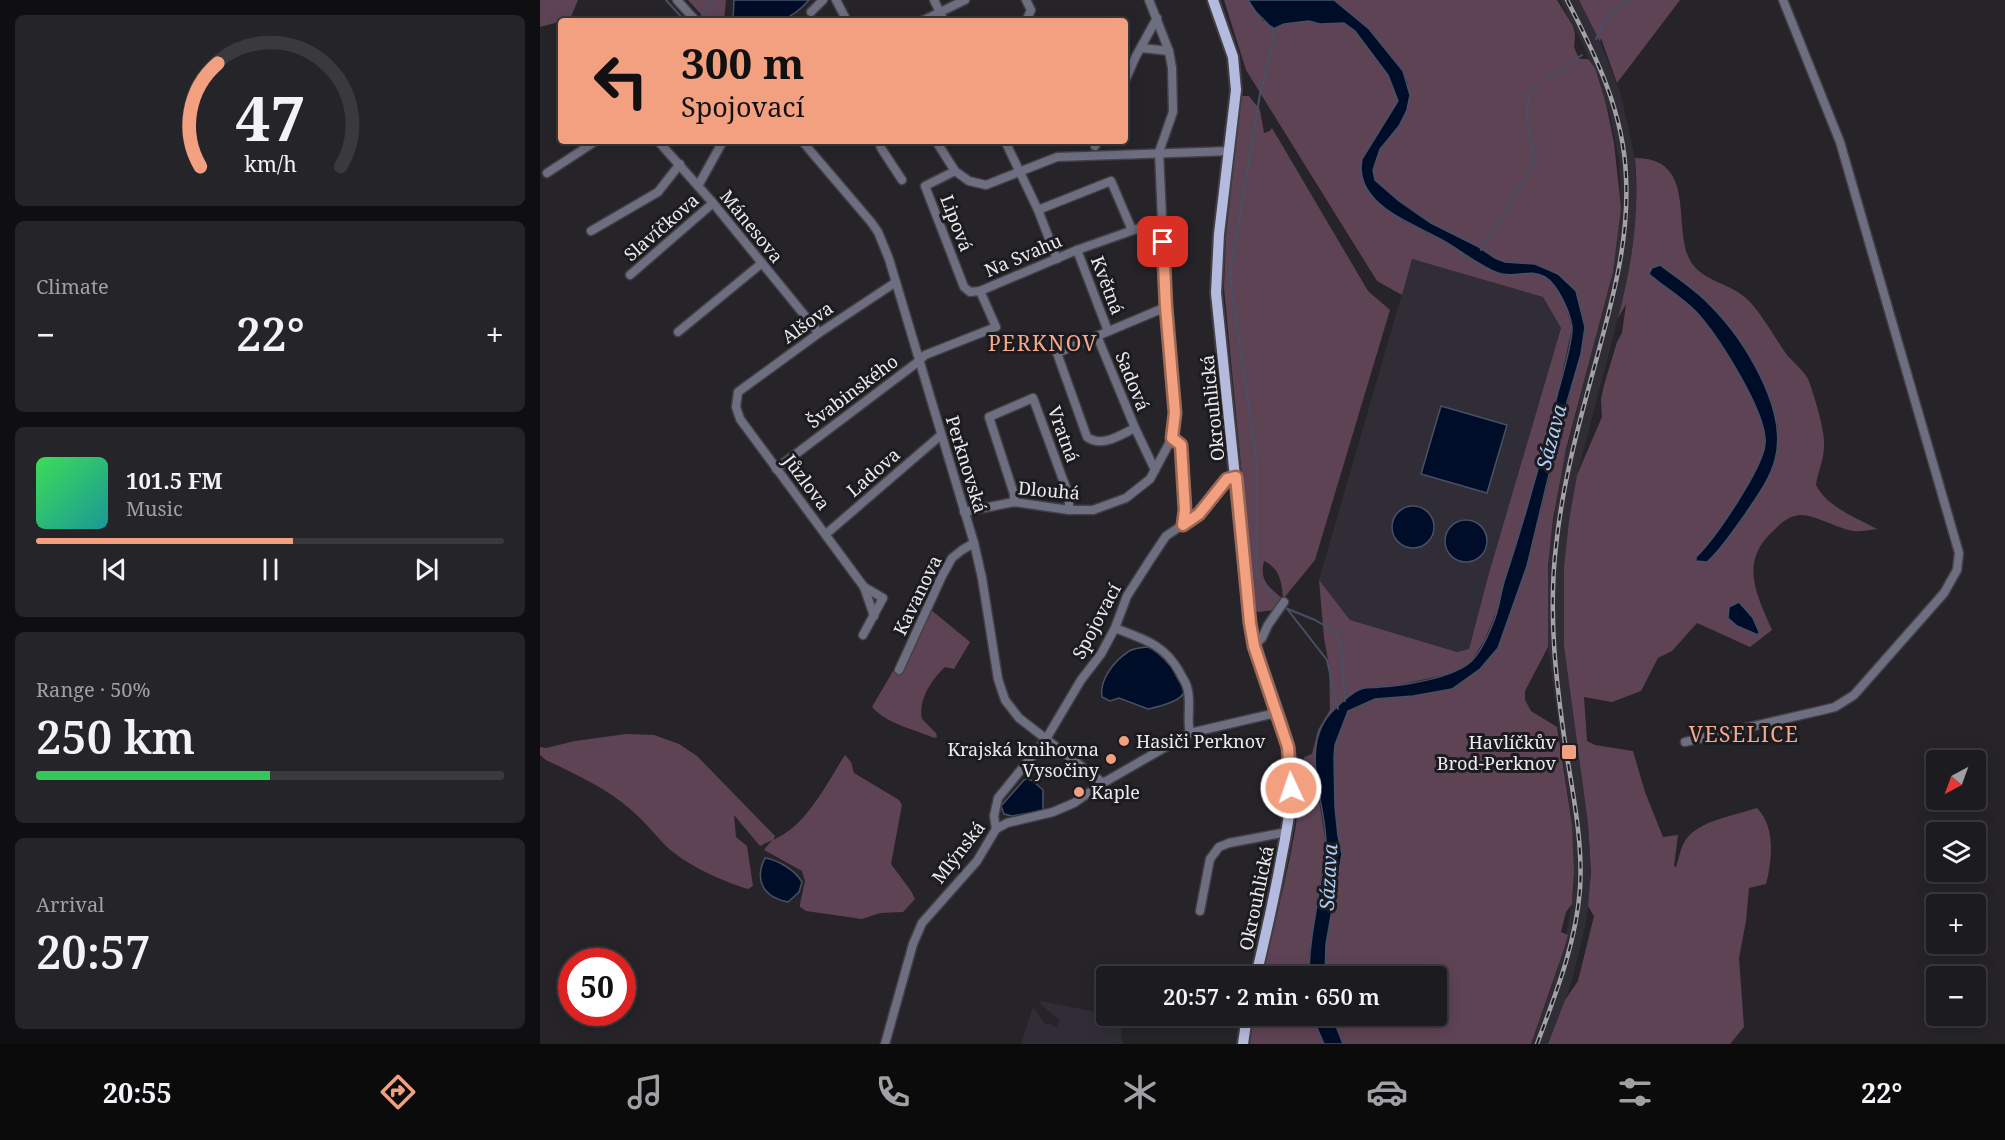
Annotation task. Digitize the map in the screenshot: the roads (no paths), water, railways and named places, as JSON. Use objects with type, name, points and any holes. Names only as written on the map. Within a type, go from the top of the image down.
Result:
[{"type":"main road","name":"Okrouhlická","points":[[1213,0],[1233,57],[1236,90],[1219,234],[1216,293],[1250,623],[1254,646],[1288,747],[1290,765],[1291,801],[1287,832],[1258,966]]},
{"type":"main road","points":[[1243,1044],[1246,1026]]},
{"type":"street","points":[[677,0],[693,18]]},
{"type":"street","points":[[810,12],[823,0]]},
{"type":"street","points":[[836,0],[845,18]]},
{"type":"street","points":[[934,0],[943,18]]},
{"type":"street","points":[[928,18],[965,0]]},
{"type":"street","points":[[1026,0],[1031,10],[1027,18]]},
{"type":"street","points":[[1149,0],[1169,51],[1172,68],[1173,111],[1159,152]]},
{"type":"street","points":[[1685,742],[1822,710],[1844,702],[1862,687],[1944,593],[1957,570],[1959,553],[1840,141],[1783,0]]},
{"type":"street","points":[[1128,74],[1156,18]]},
{"type":"street","points":[[1142,48],[1169,51]]},
{"type":"street","points":[[547,173],[591,144]]},
{"type":"street","name":"Mánesova","points":[[661,144],[713,203],[819,333]]},
{"type":"street","points":[[698,186],[721,144]]},
{"type":"street","name":"Perknovská","points":[[807,144],[872,222],[883,243],[974,543],[1001,691],[1014,712],[1103,783]]},
{"type":"street","points":[[880,144],[884,154],[902,180]]},
{"type":"street","points":[[938,144],[955,171],[969,181],[986,184],[1057,157],[1230,150]]},
{"type":"street","points":[[1006,144],[1038,210],[1057,259]]},
{"type":"street","name":"Dlouhá","points":[[964,512],[1014,502],[1069,510],[1093,510],[1126,498],[1143,486],[1155,470],[1172,438],[1175,413],[1166,307],[1159,152]]},
{"type":"street","points":[[591,231],[658,192],[680,164]]},
{"type":"street","name":"Lipová","points":[[955,171],[925,186],[964,287],[970,292],[980,291]]},
{"type":"street","points":[[1038,210],[1111,181],[1132,230]]},
{"type":"street","name":"Slavíčkova","points":[[630,275],[713,203]]},
{"type":"street","name":"Na Svahu","points":[[919,361],[925,355],[996,327],[980,291],[1077,250],[1162,220]]},
{"type":"street","name":"Květná","points":[[1077,250],[1108,331]]},
{"type":"street","points":[[678,332],[762,263]]},
{"type":"street","name":"Alšova","points":[[738,392],[819,333],[896,282]]},
{"type":"street","points":[[1135,428],[1103,441],[1093,441],[1084,433],[1057,353],[1166,307]]},
{"type":"street","name":"Sadová","points":[[1096,336],[1155,470]]},
{"type":"street","name":"Švabinského","points":[[776,469],[919,361]]},
{"type":"street","name":"Jůzlova","points":[[738,392],[736,407],[740,419],[864,587],[874,616]]},
{"type":"street","name":"Vratná","points":[[1014,502],[1014,494],[989,417],[1034,398],[1069,496],[1069,510]]},
{"type":"street","name":"Ladova","points":[[826,534],[941,435]]},
{"type":"street","points":[[1172,438],[1181,445],[1185,510],[1183,525]]},
{"type":"street","name":"Spojovací","points":[[996,829],[994,816],[998,798],[1046,739],[1081,680],[1101,654],[1115,628],[1127,596],[1149,560],[1166,536],[1199,514],[1227,479],[1236,477]]},
{"type":"street","name":"Kavanova","points":[[899,670],[952,558],[974,543]]},
{"type":"street","name":"Jůzlova","points":[[863,635],[883,598],[864,587]]},
{"type":"street","points":[[1254,646],[1262,638],[1284,602]]},
{"type":"street","points":[[1115,628],[1151,641],[1174,663],[1187,687],[1189,710],[1187,723],[1190,733]]},
{"type":"street","name":"Mlýnská","points":[[885,1044],[913,944],[922,922],[977,861],[996,829],[1007,823],[1053,812],[1074,803],[1103,783],[1190,733],[1276,713]]},
{"type":"street","points":[[1200,911],[1210,859],[1219,847],[1287,832]]},
{"type":"water","points":[[734,0],[809,0],[787,18],[733,18]]},
{"type":"water","name":"Sázava","points":[[1248,0],[1334,0],[1369,29],[1403,71],[1410,95],[1407,110],[1399,126],[1380,149],[1373,170],[1375,180],[1399,201],[1431,223],[1477,246],[1495,258],[1505,262],[1535,264],[1558,274],[1576,291],[1585,327],[1581,354],[1563,416],[1527,566],[1498,648],[1480,669],[1452,689],[1413,696],[1375,699],[1348,711],[1335,745],[1335,807],[1342,854],[1326,944],[1325,966],[1309,966],[1326,848],[1315,766],[1318,736],[1331,713],[1359,690],[1401,685],[1438,677],[1468,664],[1479,651],[1497,613],[1571,342],[1572,327],[1563,299],[1545,277],[1534,273],[1504,275],[1491,270],[1387,210],[1366,188],[1362,175],[1362,159],[1398,101],[1388,75],[1355,31],[1344,23],[1320,24],[1309,21],[1284,24],[1273,29]]},
{"type":"water","points":[[1660,265],[1704,299],[1723,319],[1749,356],[1770,398],[1776,419],[1778,440],[1770,475],[1731,534],[1707,562],[1696,561],[1696,557],[1726,520],[1747,486],[1762,455],[1765,444],[1764,431],[1759,414],[1741,377],[1708,326],[1688,304],[1649,274],[1652,268]]},
{"type":"water","points":[[1441,406],[1507,425],[1487,493],[1421,474]]},
{"type":"water","points":[[1413,506],[1428,512],[1434,527],[1428,542],[1413,548],[1398,542],[1392,527],[1398,512]]},
{"type":"water","points":[[1466,520],[1481,526],[1487,541],[1481,556],[1466,562],[1451,556],[1445,541],[1451,526]]},
{"type":"water","points":[[1739,602],[1753,618],[1759,632],[1758,635],[1737,626],[1728,618],[1729,607]]},
{"type":"water","points":[[1147,647],[1159,654],[1172,667],[1182,682],[1183,694],[1172,702],[1148,709],[1119,698],[1110,701],[1102,697],[1105,678],[1113,666],[1130,651]]},
{"type":"water","points":[[1027,779],[1043,790],[1043,811],[1012,816],[1004,814],[1001,806]]},
{"type":"water","points":[[765,858],[786,866],[802,882],[799,892],[788,902],[772,896],[763,886],[760,873]]},
{"type":"water","points":[[1316,1026],[1336,1026],[1343,1044],[1324,1044]]},
{"type":"waterway","points":[[666,0],[682,18]]},
{"type":"waterway","points":[[700,18],[713,0]]},
{"type":"waterway","points":[[1596,39],[1605,21],[1628,0]]},
{"type":"waterway","points":[[1272,27],[1275,33],[1260,94],[1231,267],[1231,285],[1256,457],[1257,576],[1279,604]]},
{"type":"waterway","points":[[1548,79],[1582,55]]},
{"type":"waterway","points":[[1481,250],[1533,166],[1534,159],[1527,117],[1529,92],[1539,84]]},
{"type":"waterway","points":[[1283,607],[1315,620],[1337,633],[1341,646],[1345,701]]},
{"type":"waterway","points":[[1288,610],[1327,660],[1338,709]]},
{"type":"railway","points":[[1537,1044],[1570,948],[1578,909],[1581,871],[1579,836],[1556,674],[1553,623],[1556,546],[1563,495],[1574,445],[1616,283],[1623,242],[1626,199],[1624,153],[1614,108],[1598,64],[1567,0]]},
{"type":"place","name":"Hasiči Perknov","points":[[1124,741]]},
{"type":"place","name":"Havlíčkův Brod-Perknov","points":[[1569,752]]},
{"type":"place","name":"Krajská knihovna Vysočiny","points":[[1111,759]]},
{"type":"place","name":"Kaple","points":[[1079,792]]},
{"type":"district","name":"PERKNOV","points":[[1043,343]]},
{"type":"district","name":"VESELICE","points":[[1744,734]]}]
